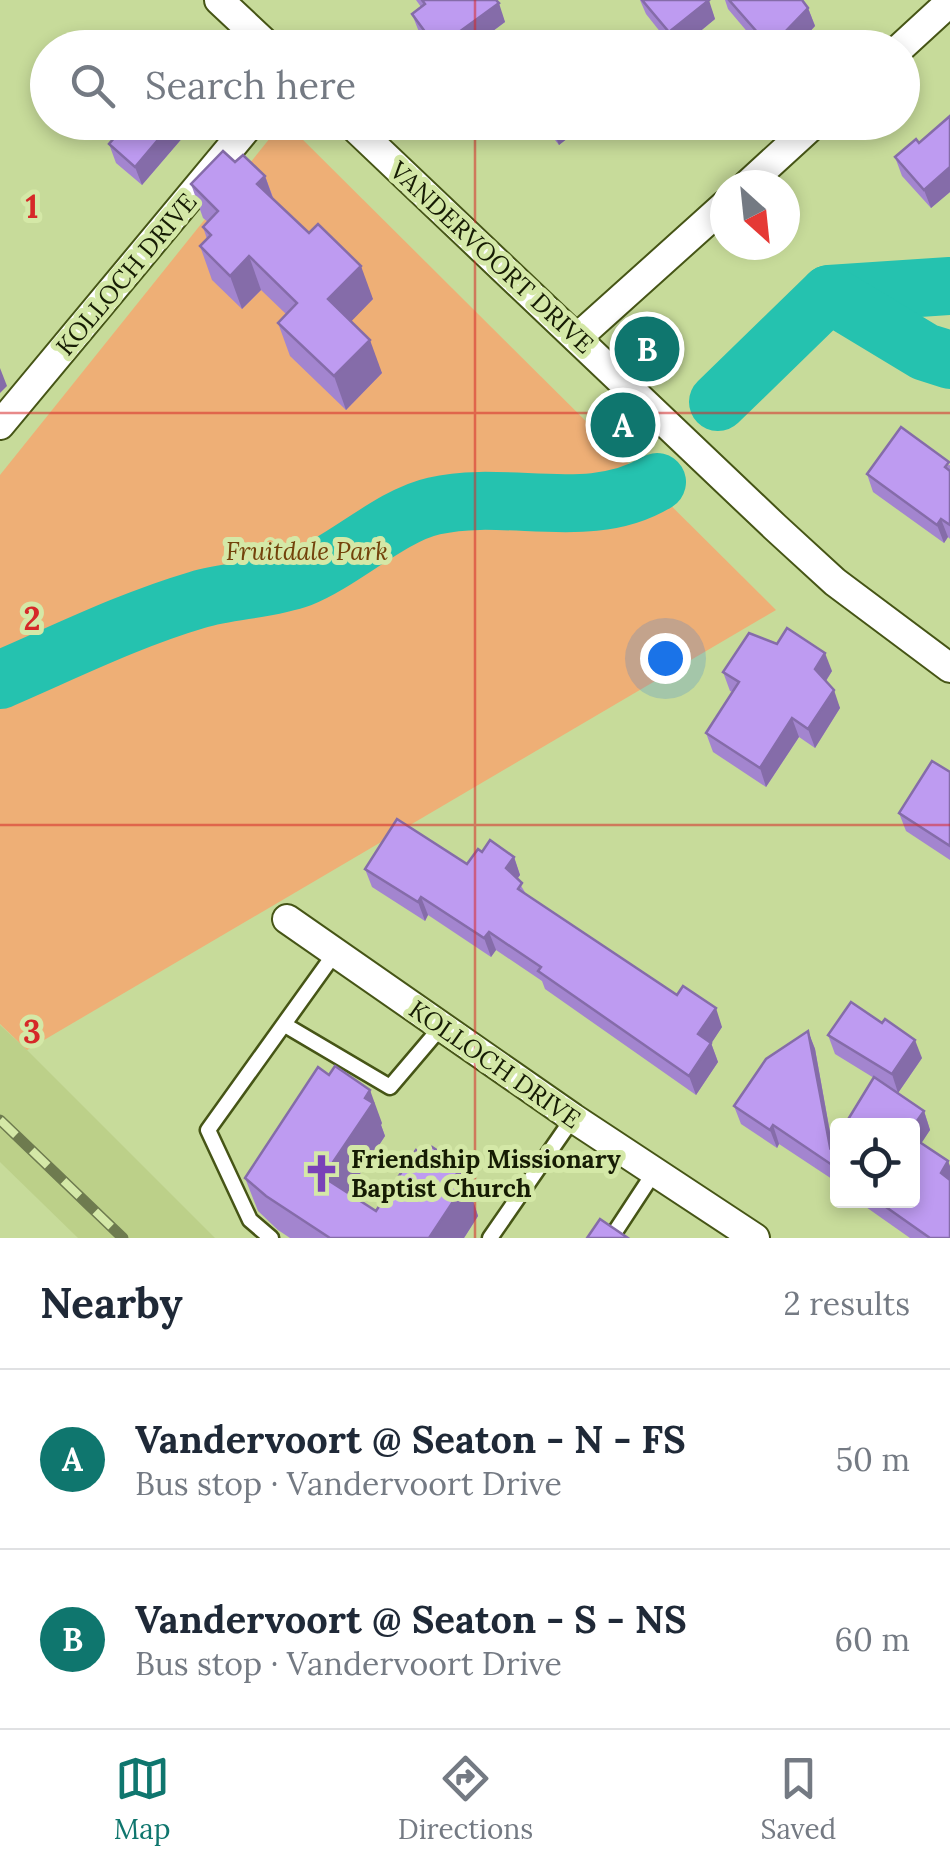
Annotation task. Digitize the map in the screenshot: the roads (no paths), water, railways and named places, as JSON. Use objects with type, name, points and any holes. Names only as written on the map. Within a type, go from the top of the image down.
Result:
[{"type":"street","points":[[220,0],[251,30]]},
{"type":"street","points":[[920,30],[950,2]]},
{"type":"street","name":"KOLLOCH DRIVE","points":[[0,424],[237,140]]},
{"type":"street","name":"VANDERVOORT DRIVE","points":[[368,140],[835,582],[950,668]]},
{"type":"street","points":[[763,170],[796,140]]},
{"type":"street","points":[[576,338],[710,217]]},
{"type":"street","name":"KOLLOCH DRIVE","points":[[286,919],[572,1118],[752,1237]]},
{"type":"lane","points":[[272,1238],[250,1220],[208,1130],[335,953]]},
{"type":"lane","points":[[286,1025],[390,1087],[441,1027]]},
{"type":"lane","points":[[490,1238],[572,1118]]},
{"type":"lane","points":[[611,1238],[656,1170]]},
{"type":"waterway","points":[[829,294],[950,286]]},
{"type":"waterway","points":[[718,402],[829,294],[925,352],[950,360]]},
{"type":"waterway","points":[[0,680],[172,608],[301,578],[401,519],[434,506],[490,501],[605,501],[657,482]]},
{"type":"railway","points":[[0,1120],[123,1238]]},
{"type":"place","name":"Vandervoort @ Seaton - S - NS","points":[[647,349]]},
{"type":"place","name":"Vandervoort @ Seaton - N - FS","points":[[623,425]]},
{"type":"place","name":"Friendship Missionary Baptist Church","points":[[321,1173]]},
{"type":"park label","name":"Fruitdale Park","points":[[307,551]]}]
